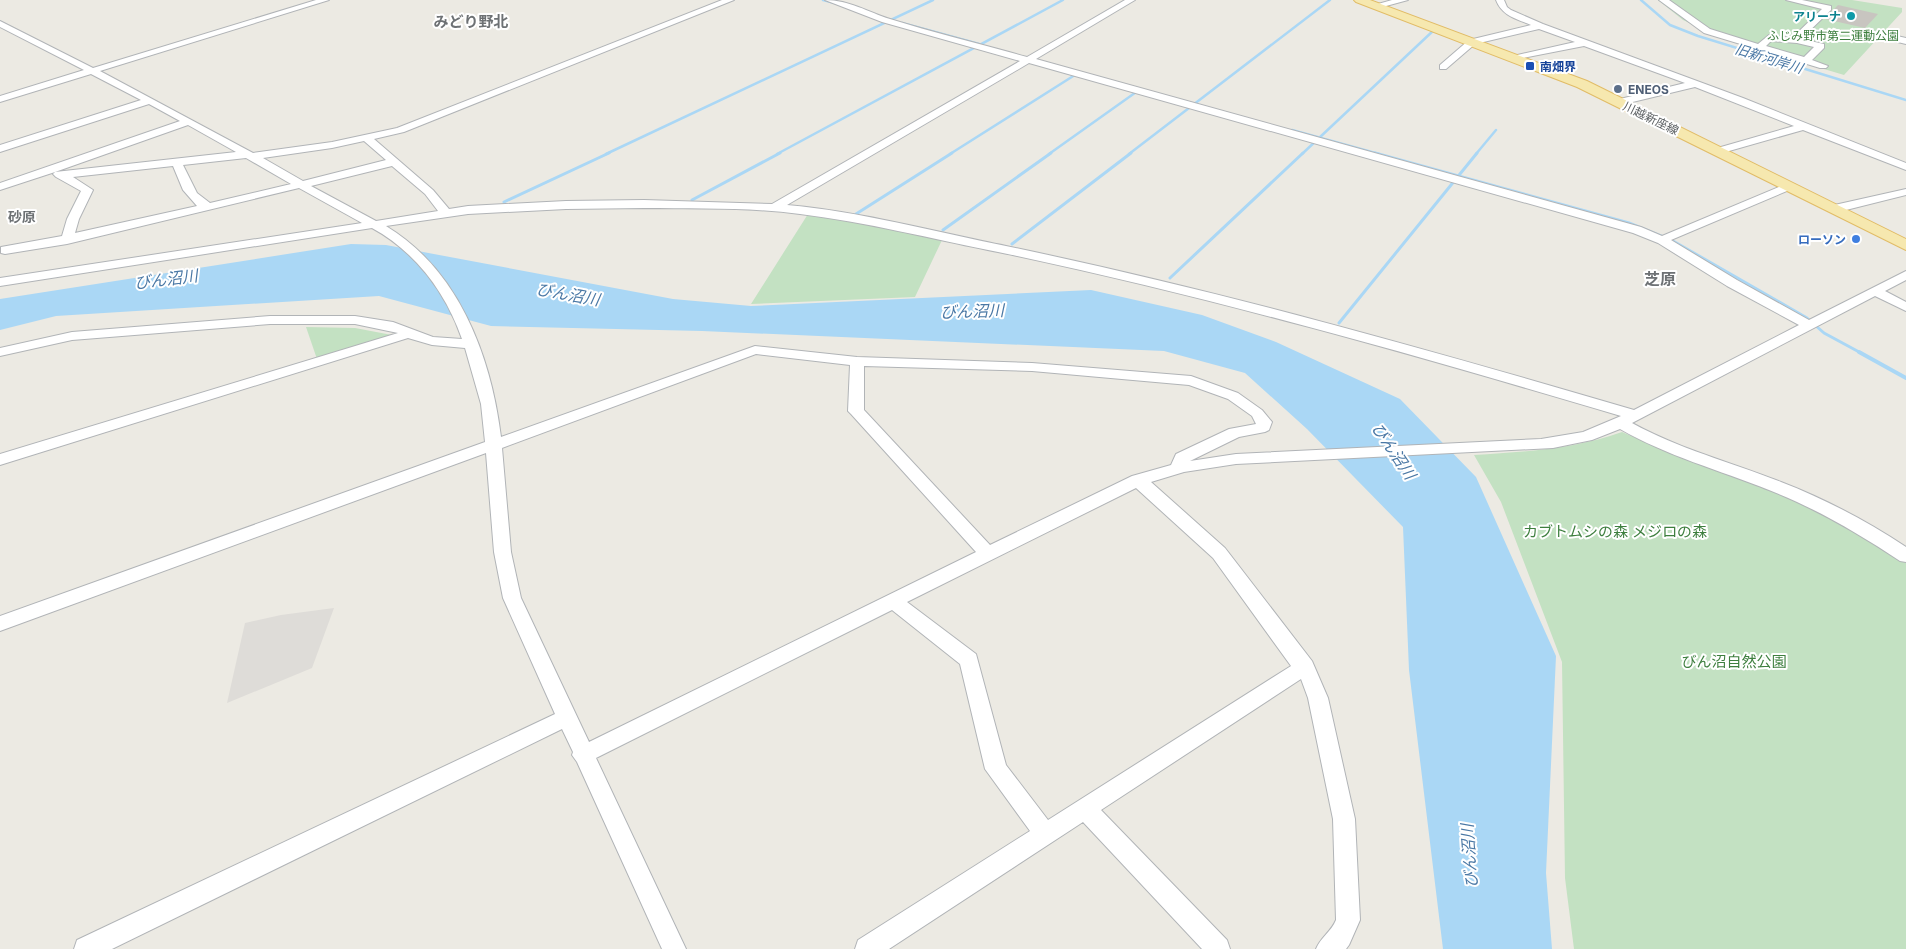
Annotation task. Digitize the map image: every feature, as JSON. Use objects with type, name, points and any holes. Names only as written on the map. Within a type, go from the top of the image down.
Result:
[{"type":"main road","name":"川越新座線","points":[[1360,0],[1582,84],[1906,245]]},
{"type":"street","points":[[0,99],[325,0]]},
{"type":"street","points":[[55,172],[178,163],[250,155],[367,138],[428,119],[730,0]]},
{"type":"street","points":[[829,0],[860,9],[885,20],[1629,228],[1662,240],[1732,283],[1809,325]]},
{"type":"street","points":[[774,208],[1131,0]]},
{"type":"street","points":[[1375,6],[1404,0]]},
{"type":"street","points":[[1500,0],[1503,8],[1508,12],[1540,26],[1696,84],[1906,167]]},
{"type":"street","points":[[1663,0],[1707,31],[1805,62],[1824,66]]},
{"type":"street","points":[[1790,0],[1828,8],[1795,40]]},
{"type":"street","points":[[0,24],[250,155],[398,239],[422,260],[449,298],[469,338],[488,401],[503,560],[510,590],[524,628],[674,949]]},
{"type":"street","points":[[1443,67],[1472,42],[1540,26]]},
{"type":"street","points":[[1884,36],[1906,41]]},
{"type":"street","points":[[1759,48],[1769,38],[1795,40],[1821,46],[1805,62]]},
{"type":"street","points":[[1516,58],[1584,43]]},
{"type":"street","points":[[1620,102],[1696,84]]},
{"type":"street","points":[[0,149],[149,101]]},
{"type":"street","points":[[0,187],[55,172],[187,122]]},
{"type":"street","points":[[1718,151],[1804,126]]},
{"type":"street","points":[[367,138],[429,192],[446,214]]},
{"type":"street","points":[[5,250],[67,240],[167,219],[393,162]]},
{"type":"street","points":[[178,163],[192,198],[199,204],[209,207]]},
{"type":"street","points":[[55,172],[87,190],[72,219],[67,240]]},
{"type":"street","points":[[1662,240],[1790,186]]},
{"type":"street","points":[[1834,209],[1906,192]]},
{"type":"street","points":[[0,277],[474,210],[607,204],[774,208],[815,212],[860,220],[1084,266],[1255,306],[1636,415]]},
{"type":"street","points":[[0,282],[372,224]]},
{"type":"street","points":[[582,754],[1138,480],[1179,468],[1226,460],[1562,442],[1589,436],[1620,424],[1906,275]]},
{"type":"street","points":[[1875,291],[1906,307]]},
{"type":"street","points":[[0,352],[72,336],[270,320],[356,320],[388,325],[402,329],[408,334],[441,342],[469,338]]},
{"type":"street","points":[[0,460],[408,334]]},
{"type":"street","points":[[0,624],[755,350],[857,361],[1032,367],[1191,381],[1233,396],[1257,413],[1264,422],[1264,426],[1260,428],[1236,433],[1182,458],[1179,468]]},
{"type":"street","points":[[857,361],[856,411],[987,553]]},
{"type":"street","points":[[1620,424],[1647,439],[1799,496],[1867,531],[1906,556]]},
{"type":"street","points":[[1138,480],[1219,553],[1305,667],[1318,698],[1344,819],[1348,920],[1341,937],[1328,949]]},
{"type":"street","points":[[894,601],[904,611],[969,660],[996,768],[1045,833]]},
{"type":"street","points":[[868,949],[1305,667]]},
{"type":"street","points":[[86,949],[566,718]]},
{"type":"street","points":[[1084,808],[1218,949]]},
{"type":"shaded area","points":[[334,608],[312,668],[227,703],[245,623],[281,615]]},
{"type":"green space","name":"ふじみ野市第二運動公園","points":[[1658,0],[1852,0],[1902,8],[1902,12],[1844,75],[1724,39],[1683,20]]},
{"type":"green space","points":[[808,214],[942,240],[915,297],[751,304]]},
{"type":"green space","points":[[306,327],[355,328],[392,335],[317,359]]},
{"type":"green space","name":"びん沼自然公園","points":[[1622,432],[1658,447],[1751,480],[1787,496],[1856,531],[1906,562],[1906,949],[1574,949],[1565,878],[1562,662],[1501,502],[1474,455],[1568,446]]},
{"type":"water","name":"びん沼川","points":[[351,244],[386,245],[673,299],[751,306],[1091,290],[1202,315],[1276,342],[1400,399],[1476,477],[1556,656],[1546,873],[1552,949],[1443,949],[1409,670],[1403,527],[1307,429],[1245,373],[1164,351],[702,331],[491,326],[379,296],[56,316],[0,330],[0,299]]},
{"type":"building","name":"アリーナ","points":[[1838,5],[1878,14],[1865,28],[1825,19]]},
{"type":"waterway","points":[[823,0],[835,3]]},
{"type":"waterway","points":[[606,154],[933,0]]},
{"type":"waterway","points":[[777,154],[1063,0]]},
{"type":"waterway","points":[[1129,154],[1330,0]]},
{"type":"waterway","name":"旧新河岸川","points":[[1641,0],[1670,25],[1698,36],[1906,100]]},
{"type":"waterway","points":[[902,23],[979,44]]},
{"type":"waterway","points":[[1319,138],[1434,30]]},
{"type":"waterway","points":[[950,154],[1078,73]]},
{"type":"waterway","points":[[1049,154],[1139,90]]},
{"type":"waterway","points":[[1292,130],[1319,138]]},
{"type":"waterway","points":[[1476,154],[1496,130]]},
{"type":"waterway","points":[[1302,154],[1319,138]]},
{"type":"waterway","points":[[1319,138],[1379,154]]},
{"type":"waterway","points":[[504,202],[609,153]]},
{"type":"waterway","points":[[692,200],[780,153]]},
{"type":"waterway","points":[[856,214],[952,153]]},
{"type":"waterway","points":[[943,230],[1051,153]]},
{"type":"waterway","points":[[1012,244],[1131,153]]},
{"type":"waterway","points":[[1170,278],[1303,153]]},
{"type":"waterway","points":[[1375,153],[1458,176]]},
{"type":"waterway","points":[[1458,176],[1477,153]]},
{"type":"waterway","points":[[1339,323],[1458,176]]},
{"type":"waterway","points":[[1458,176],[1629,223],[1673,241],[1807,318],[1824,333],[1861,353]]},
{"type":"waterway","points":[[1859,352],[1906,378]]},
{"type":"place","name":"アリーナ","points":[[1851,16]]},
{"type":"place","name":"南畑界","points":[[1530,66]]},
{"type":"place","name":"ENEOS","points":[[1618,89]]},
{"type":"place","name":"ローソン","points":[[1856,239]]},
{"type":"district","name":"みどり野北","points":[[471,21]]},
{"type":"district","name":"砂原","points":[[22,216]]},
{"type":"district","name":"芝原","points":[[1660,279]]},
{"type":"park label","name":"カブトムシの森 メジロの森","points":[[1615,531]]}]
